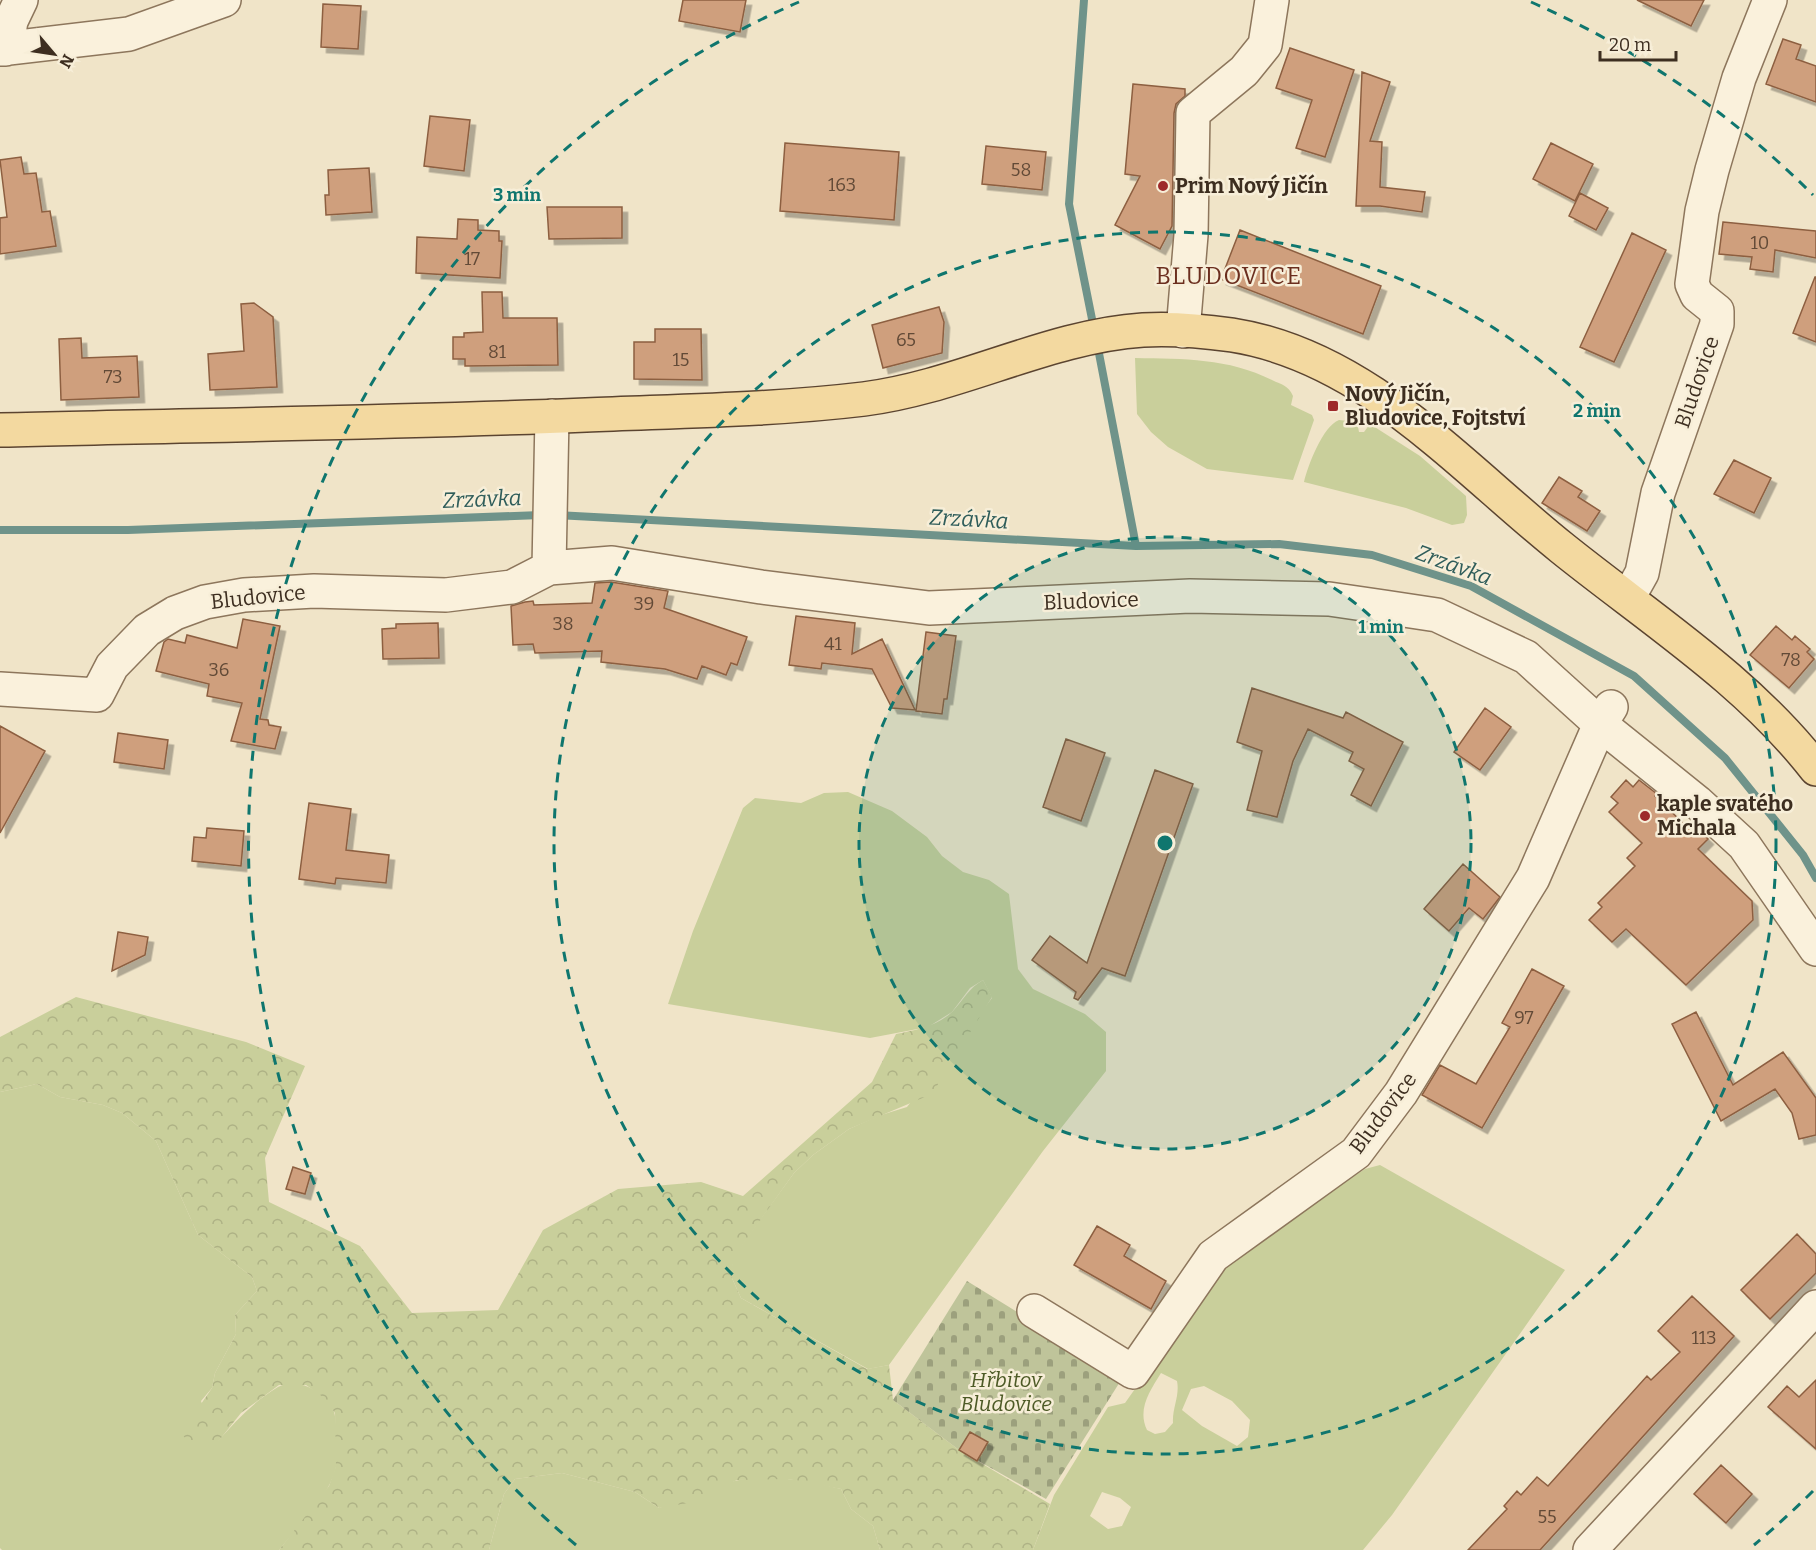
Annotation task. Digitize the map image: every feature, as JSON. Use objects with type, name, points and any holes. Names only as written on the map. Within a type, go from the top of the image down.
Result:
[{"type":"main road","points":[[0,430],[552,416],[782,406],[866,398],[949,380],[1077,341],[1110,334],[1140,330],[1234,336],[1271,345],[1348,379],[1377,397],[1435,440],[1560,547],[1721,673],[1785,734],[1816,769]]},
{"type":"street","points":[[21,0],[11,21],[3,49],[129,34],[224,0]]},
{"type":"street","points":[[1183,331],[1191,235],[1193,112],[1244,71],[1265,45],[1272,0]]},
{"type":"street","name":"Bludovice","points":[[1628,598],[1642,573],[1658,494],[1717,324],[1717,311],[1697,295],[1692,284],[1702,211],[1739,78],[1770,0]]},
{"type":"street","points":[[550,558],[552,416]]},
{"type":"street","name":"Bludovice","points":[[0,689],[97,695],[112,666],[147,630],[175,613],[205,602],[244,595],[314,591],[446,595],[512,587],[550,558],[612,563],[761,587],[928,608],[1190,596],[1329,599],[1373,605],[1437,615],[1526,657],[1606,716],[1744,845],[1816,949]]},
{"type":"street","name":"Bludovice","points":[[1034,1311],[1133,1372],[1213,1256],[1356,1153],[1401,1093],[1533,878],[1606,716]]},
{"type":"street","points":[[1590,1550],[1816,1307]]},
{"type":"green space","points":[[1135,358],[1205,361],[1239,367],[1287,387],[1293,396],[1291,405],[1312,415],[1314,420],[1293,480],[1207,469],[1168,447],[1151,432],[1137,414]]},
{"type":"green space","points":[[1339,420],[1357,422],[1359,432],[1364,432],[1370,424],[1420,456],[1466,496],[1467,515],[1464,523],[1452,525],[1406,508],[1304,482],[1322,438],[1327,430]]},
{"type":"green space","points":[[848,792],[892,811],[927,837],[942,856],[963,872],[989,880],[1009,894],[1018,969],[1033,989],[1085,1014],[1106,1032],[1106,1071],[1043,1151],[889,1365],[868,1369],[741,1298],[731,1276],[733,1257],[794,1173],[813,1155],[849,1129],[878,1116],[907,1107],[992,998],[983,980],[970,988],[952,1012],[928,1027],[870,1038],[668,1004],[693,931],[743,808],[755,798],[801,803],[824,793]]},
{"type":"green space","points":[[983,980],[992,997],[932,1094],[849,1129],[813,1155],[794,1173],[734,1257],[731,1276],[741,1298],[867,1369],[889,1365],[893,1400],[959,1450],[1050,1504],[1033,1550],[880,1550],[873,1526],[851,1509],[841,1489],[788,1479],[737,1480],[688,1503],[659,1508],[635,1492],[562,1473],[515,1479],[504,1494],[489,1550],[279,1550],[329,1486],[336,1466],[335,1413],[323,1397],[306,1385],[279,1385],[241,1413],[217,1443],[194,1449],[181,1433],[212,1388],[215,1373],[236,1334],[235,1315],[257,1291],[252,1277],[198,1235],[156,1141],[122,1113],[103,1105],[60,1097],[37,1084],[0,1092],[0,1037],[76,997],[246,1042],[305,1066],[265,1158],[269,1202],[360,1246],[412,1313],[498,1310],[543,1230],[618,1189],[701,1182],[743,1196],[872,1082],[896,1034],[926,1027],[941,1020]]},
{"type":"green space","points":[[37,1084],[60,1097],[103,1105],[122,1113],[156,1141],[198,1235],[252,1277],[257,1291],[235,1315],[236,1334],[215,1373],[212,1388],[201,1401],[217,1442],[253,1405],[286,1384],[302,1385],[318,1392],[334,1412],[337,1462],[332,1478],[320,1501],[279,1550],[2,1550],[0,1548],[0,1092]]},
{"type":"green space","points":[[1380,1165],[1565,1270],[1392,1515],[1363,1550],[1033,1550],[1054,1495],[1108,1407],[1125,1403],[1210,1283],[1254,1242],[1365,1169]],"holes":[[[1161,1373],[1177,1381],[1178,1392],[1173,1423],[1165,1432],[1155,1434],[1147,1430],[1143,1415],[1146,1400]],[[1204,1386],[1232,1401],[1250,1420],[1248,1437],[1237,1446],[1202,1426],[1182,1410],[1191,1389]],[[1102,1492],[1120,1498],[1131,1507],[1122,1526],[1108,1529],[1090,1516]]]},
{"type":"green space","name":"Hřbitov Bludovice","points":[[967,1281],[1123,1377],[1046,1499],[959,1450],[893,1400]]},
{"type":"green space","points":[[562,1473],[635,1492],[659,1508],[719,1485],[752,1478],[790,1479],[841,1489],[851,1509],[873,1526],[880,1550],[489,1550],[504,1494],[515,1479]]},
{"type":"building","points":[[683,0],[746,0],[740,32],[679,21]]},
{"type":"building","points":[[1637,0],[1704,0],[1691,26]]},
{"type":"building","points":[[323,4],[361,6],[358,49],[321,47]]},
{"type":"building","points":[[1783,39],[1801,45],[1796,59],[1816,66],[1816,102],[1766,84]]},
{"type":"building","points":[[1290,48],[1354,70],[1325,157],[1296,148],[1312,100],[1276,88]]},
{"type":"building","points":[[1362,72],[1390,82],[1370,141],[1382,142],[1380,187],[1425,192],[1422,212],[1380,206],[1356,206]]},
{"type":"building","points":[[1133,84],[1185,89],[1185,96],[1176,104],[1174,113],[1172,226],[1160,249],[1115,225],[1140,176],[1125,174]]},
{"type":"building","points":[[430,116],[470,120],[464,171],[424,166]]},
{"type":"building","points":[[785,143],[899,152],[894,220],[780,211]]},
{"type":"building","points":[[1551,143],[1593,164],[1575,201],[1533,179]]},
{"type":"building","points":[[986,146],[1046,152],[1042,190],[982,184]]},
{"type":"building","points":[[21,157],[24,174],[36,173],[42,212],[50,211],[56,246],[0,254],[0,218],[7,217],[0,160]]},
{"type":"building","points":[[369,168],[372,212],[326,215],[325,195],[329,195],[328,170]]},
{"type":"building","points":[[1580,193],[1608,208],[1596,230],[1569,216]]},
{"type":"building","points":[[547,207],[622,207],[622,238],[549,239]]},
{"type":"building","points":[[458,219],[478,220],[478,230],[499,231],[499,241],[502,241],[500,278],[416,273],[417,237],[457,239]]},
{"type":"building","points":[[1723,222],[1816,231],[1816,258],[1775,250],[1773,272],[1750,269],[1752,257],[1719,254]]},
{"type":"building","points":[[1240,230],[1381,286],[1363,334],[1221,279]]},
{"type":"building","points":[[1632,233],[1666,250],[1614,362],[1580,347]]},
{"type":"building","points":[[1816,277],[1816,342],[1793,333]]},
{"type":"building","points":[[482,292],[502,292],[503,318],[557,318],[558,365],[465,366],[465,359],[453,359],[453,337],[464,337],[464,333],[483,332]]},
{"type":"building","points":[[254,303],[273,317],[277,387],[210,390],[208,354],[244,351],[241,304]]},
{"type":"building","points":[[939,307],[944,322],[942,353],[883,368],[872,325]]},
{"type":"building","points":[[655,329],[701,329],[702,380],[634,379],[634,342],[655,342]]},
{"type":"building","points":[[81,338],[82,358],[137,356],[139,397],[61,400],[59,339]]},
{"type":"building","points":[[1734,460],[1771,478],[1754,513],[1714,494]]},
{"type":"building","points":[[1559,477],[1582,491],[1578,497],[1600,511],[1587,531],[1542,503]]},
{"type":"building","points":[[611,582],[668,591],[664,608],[747,637],[737,665],[731,663],[726,675],[702,666],[697,679],[665,669],[601,662],[602,651],[535,653],[533,644],[513,645],[511,606],[533,601],[534,605],[592,603],[595,583]]},
{"type":"building","points":[[796,616],[855,623],[852,654],[882,639],[915,710],[892,708],[872,669],[822,663],[821,669],[789,665]]},
{"type":"building","points":[[243,619],[280,626],[260,719],[268,720],[269,725],[281,727],[275,749],[231,741],[242,703],[207,696],[209,684],[156,671],[164,642],[168,639],[185,643],[187,635],[237,648]]},
{"type":"building","points":[[438,623],[439,658],[383,659],[382,629],[396,628],[396,624]]},
{"type":"building","points":[[1776,626],[1792,640],[1795,636],[1810,649],[1807,652],[1814,659],[1789,688],[1750,655]]},
{"type":"building","points":[[926,632],[956,636],[947,699],[944,699],[942,714],[916,711]]},
{"type":"building","points":[[1252,688],[1343,718],[1346,712],[1403,742],[1371,806],[1351,795],[1364,769],[1349,761],[1353,752],[1308,729],[1293,761],[1277,817],[1247,810],[1262,751],[1237,742]]},
{"type":"building","points":[[1485,708],[1511,727],[1480,770],[1454,752]]},
{"type":"building","points":[[0,726],[45,751],[0,833]]},
{"type":"building","points":[[118,733],[168,740],[164,769],[114,762]]},
{"type":"building","points":[[1066,739],[1105,753],[1081,821],[1043,807]]},
{"type":"building","points":[[1155,770],[1193,784],[1125,976],[1102,968],[1078,1000],[1074,998],[1076,992],[1032,960],[1050,936],[1087,963]]},
{"type":"building","points":[[1626,780],[1633,787],[1639,780],[1657,794],[1655,796],[1686,826],[1690,822],[1708,839],[1698,849],[1752,901],[1753,920],[1686,985],[1626,929],[1612,942],[1589,920],[1602,907],[1598,903],[1635,866],[1627,858],[1642,843],[1609,812],[1618,803],[1611,797]]},
{"type":"building","points":[[309,803],[351,809],[346,850],[389,855],[386,883],[336,878],[335,884],[299,879]]},
{"type":"building","points":[[207,828],[244,831],[241,866],[192,861],[194,837],[206,838]]},
{"type":"building","points":[[1463,864],[1500,897],[1483,919],[1469,908],[1449,931],[1424,909]]},
{"type":"building","points":[[118,932],[148,937],[145,955],[112,971]]},
{"type":"building","points":[[1532,969],[1564,986],[1482,1128],[1422,1095],[1440,1065],[1476,1084],[1510,1027],[1502,1023]]},
{"type":"building","points":[[1696,1012],[1733,1085],[1783,1052],[1816,1098],[1816,1135],[1799,1139],[1792,1113],[1775,1089],[1721,1121],[1672,1024]]},
{"type":"building","points":[[293,1167],[311,1173],[305,1194],[286,1189]]},
{"type":"building","points":[[1097,1226],[1130,1245],[1124,1256],[1166,1281],[1151,1309],[1074,1265]]},
{"type":"building","points":[[1797,1234],[1816,1254],[1816,1273],[1770,1319],[1741,1290]]},
{"type":"building","points":[[1692,1296],[1734,1336],[1540,1550],[1468,1550],[1507,1509],[1504,1506],[1517,1491],[1521,1495],[1537,1477],[1548,1486],[1647,1376],[1651,1380],[1680,1352],[1658,1331]]},
{"type":"building","points":[[1816,1380],[1816,1449],[1768,1407],[1787,1386],[1799,1397]]},
{"type":"building","points":[[970,1432],[988,1442],[977,1461],[959,1450]]},
{"type":"building","points":[[1721,1465],[1752,1494],[1726,1523],[1694,1494]]},
{"type":"waterway","points":[[1084,0],[1069,204],[1094,329]]},
{"type":"waterway","points":[[1097,343],[1136,546]]},
{"type":"waterway","name":"Zrzávka","points":[[0,530],[128,530],[541,515]]},
{"type":"waterway","name":"Zrzávka","points":[[556,515],[1136,546],[1279,544],[1372,555],[1471,586],[1634,676],[1725,758],[1803,855],[1816,878]]},
{"type":"place","name":"Prim Nový Jičín","points":[[1163,186]]},
{"type":"place","name":"Nový Jičín, Bludovice, Fojtství","points":[[1333,406]]},
{"type":"place","name":"kaple svatého Michala","points":[[1645,816]]},
{"type":"district","name":"BLUDOVICE","points":[[1229,276]]}]
